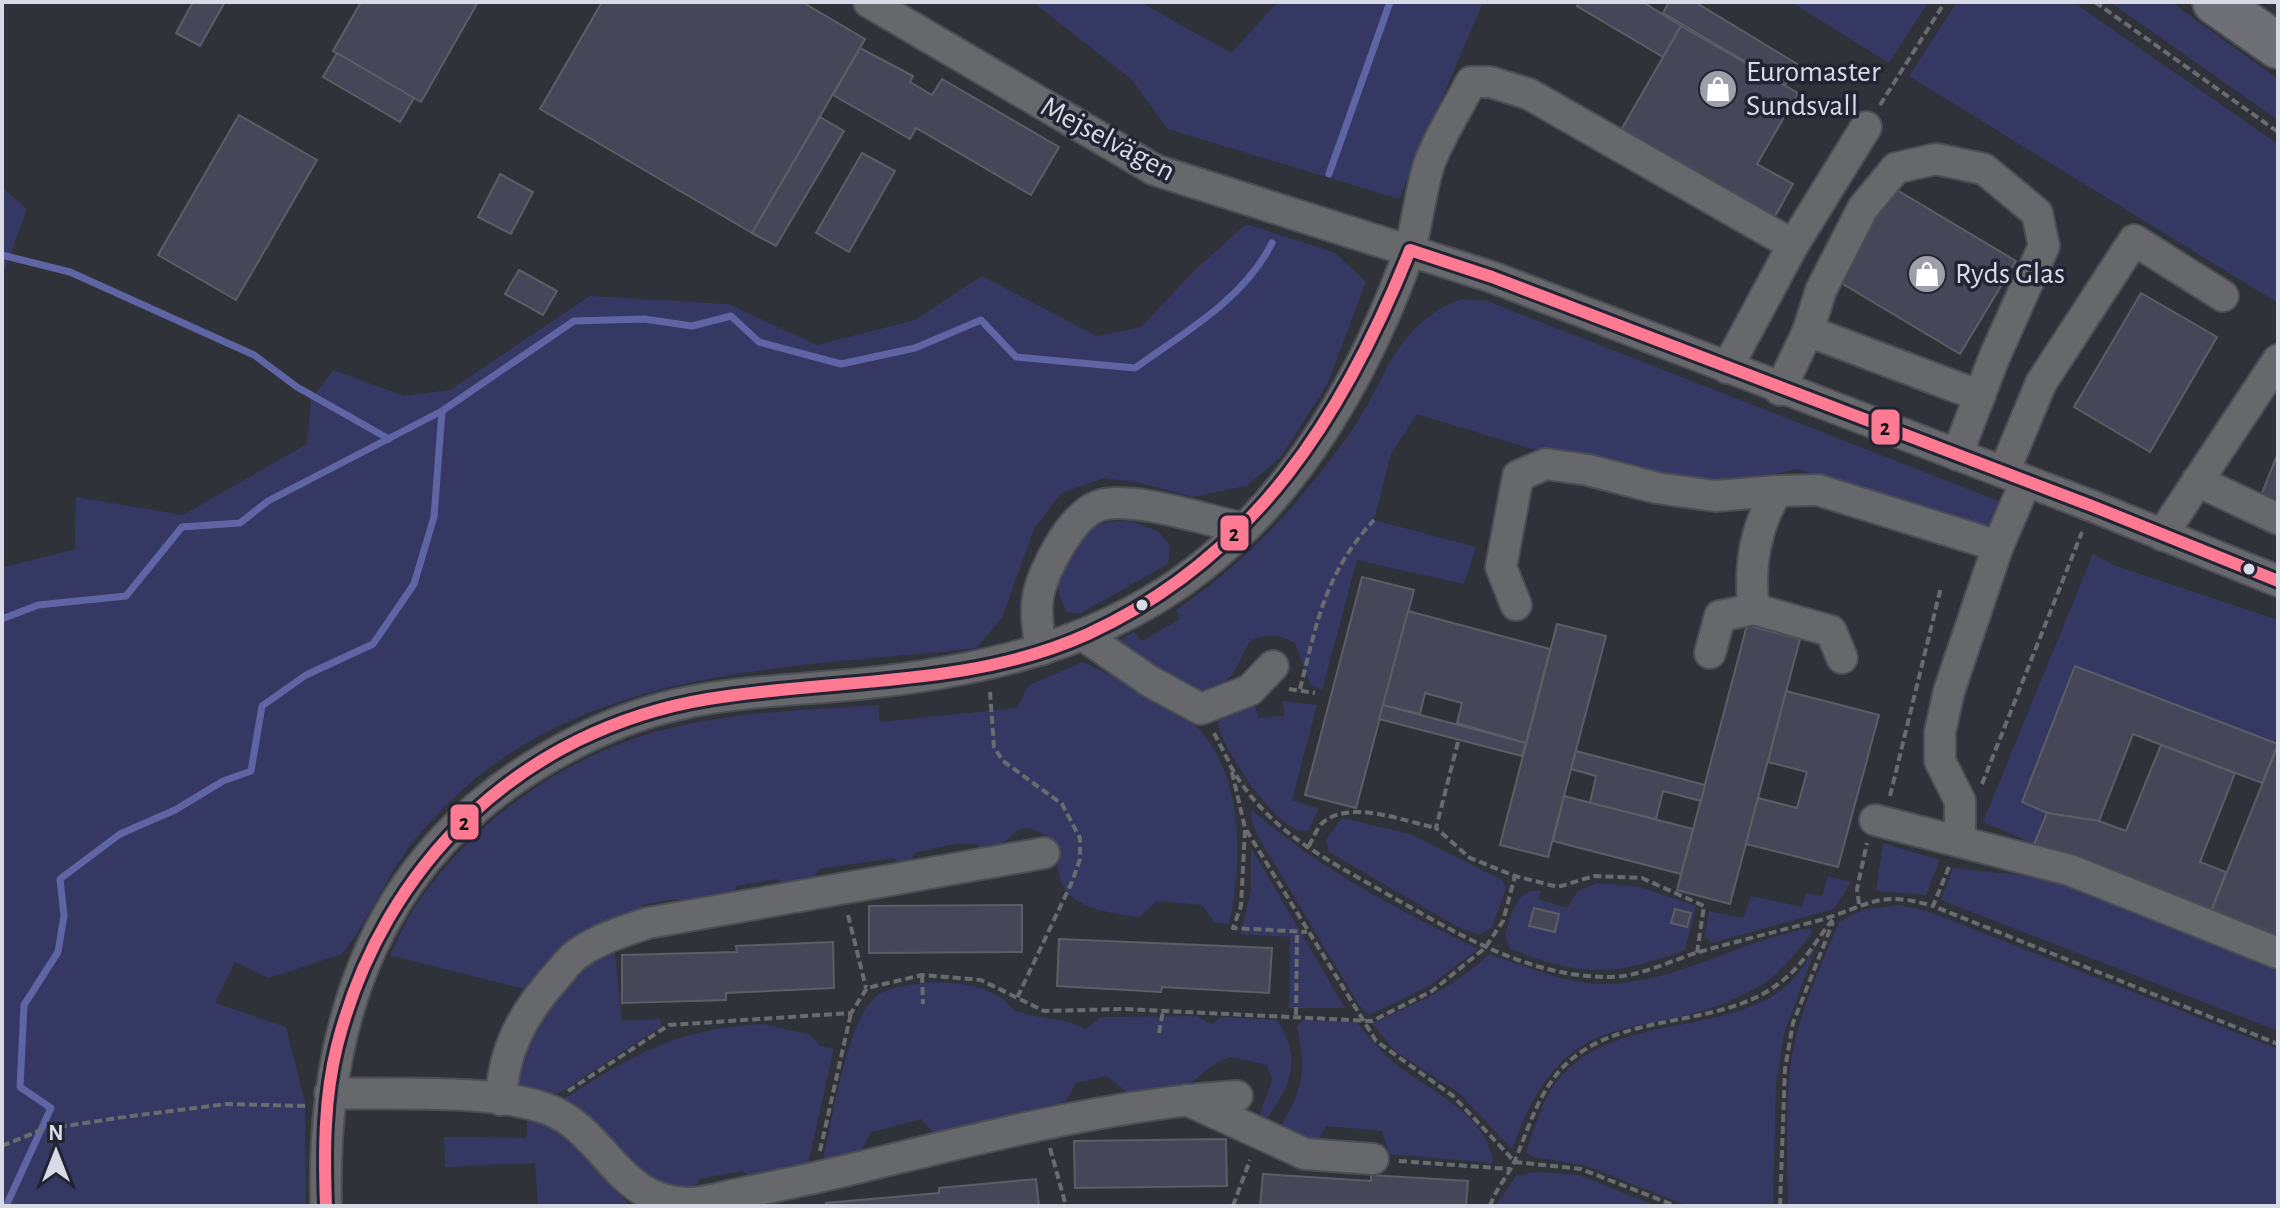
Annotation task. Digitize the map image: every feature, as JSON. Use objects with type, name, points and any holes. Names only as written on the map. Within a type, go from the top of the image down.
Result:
[{"type":"highway","points":[[2215,2],[2278,46]]},
{"type":"street","name":"Mejselvägen","points":[[869,2],[1155,170],[1492,277],[1780,390],[2092,506],[2278,581]]},
{"type":"street","points":[[326,1206],[329,1099],[336,1048],[351,995],[369,947],[398,895],[434,848],[471,811],[519,774],[573,743],[623,721],[678,705],[736,695],[923,676],[988,665],[1084,636],[1199,569],[1243,528],[1293,472],[1332,417],[1387,312],[1410,250],[1430,162],[1471,82],[1490,82],[1529,94],[1793,245]]},
{"type":"street","points":[[1727,368],[1793,245],[1866,127]]},
{"type":"street","points":[[1780,390],[1808,331],[1821,290],[1863,208],[1896,168],[1936,159],[1984,169],[2037,213],[2044,246],[1957,455]]},
{"type":"street","points":[[1960,840],[1960,801],[1940,761],[1940,732],[1949,691],[1998,546],[2041,383],[2134,240],[2223,296]]},
{"type":"street","points":[[1808,331],[1980,396]]},
{"type":"street","points":[[2162,535],[2278,360]]},
{"type":"street","points":[[1516,605],[1501,567],[1518,476],[1546,464],[1588,470],[1657,488],[1715,496],[1818,490],[1998,546]]},
{"type":"street","points":[[2197,481],[2278,519]]},
{"type":"street","points":[[1754,609],[1750,579],[1764,514],[1777,491]]},
{"type":"street","points":[[1041,650],[1034,605],[1046,568],[1068,529],[1098,506],[1141,503],[1243,528]]},
{"type":"street","points":[[1710,653],[1720,616],[1754,609],[1831,631],[1842,658]]},
{"type":"street","points":[[1084,636],[1151,682],[1201,709],[1250,690],[1273,666]]},
{"type":"street","points":[[1875,820],[2070,870],[2278,953]]},
{"type":"street","points":[[501,1100],[503,1071],[515,1031],[542,992],[577,954],[608,936],[648,923],[1044,853]]},
{"type":"street","points":[[329,1099],[501,1100],[550,1110],[568,1120],[623,1177],[653,1198],[690,1203],[814,1179],[1043,1122],[1185,1099],[1237,1096]]},
{"type":"street","points":[[1185,1099],[1305,1154],[1373,1159]]},
{"type":"path","points":[[1866,127],[1945,2]]},
{"type":"path","points":[[2095,2],[2278,132]]},
{"type":"path","points":[[1933,906],[2092,506]]},
{"type":"path","points":[[1300,689],[1326,589],[1358,538],[1374,520]]},
{"type":"path","points":[[1859,904],[1857,889],[1875,820],[1889,801],[1941,587]]},
{"type":"path","points":[[1201,709],[1243,789],[1282,831],[1336,865],[1485,948],[1562,971],[1607,977],[1646,971],[1697,953],[1835,916],[1859,904],[1903,897],[1933,906],[2278,1044]]},
{"type":"path","points":[[1436,828],[1458,742]]},
{"type":"path","points":[[1230,765],[1245,828],[1241,906],[1233,928],[1307,932]]},
{"type":"path","points":[[1309,846],[1323,821],[1342,813],[1366,813],[1436,828],[1470,858],[1515,876],[1558,887],[1594,876],[1642,878],[1704,906],[1697,953]]},
{"type":"path","points":[[1245,828],[1376,1041],[1453,1096],[1515,1162],[1581,1169],[1676,1206]]},
{"type":"path","points":[[814,1179],[851,1013],[867,988],[922,975],[981,980],[1044,1011],[1360,1017],[1372,1021],[1432,991],[1485,948],[1503,921],[1515,876]]},
{"type":"path","points":[[840,889],[867,988]]},
{"type":"path","points":[[1490,1206],[1497,1186],[1515,1162],[1531,1116],[1550,1083],[1574,1058],[1609,1037],[1730,1008],[1771,988],[1789,975],[1835,916]]},
{"type":"path","points":[[1780,1206],[1784,1085],[1793,1023],[1835,916]]},
{"type":"path","points":[[1296,1016],[1297,933]]},
{"type":"path","points":[[922,975],[923,1004]]},
{"type":"path","points":[[1159,1033],[1163,1011]]},
{"type":"path","points":[[550,1110],[565,1093],[669,1025],[851,1013]]},
{"type":"path","points":[[2,1146],[41,1130],[226,1104],[281,1108],[329,1099]]},
{"type":"path","points":[[1043,1122],[1066,1206]]},
{"type":"path","points":[[1233,1206],[1260,1134]]},
{"type":"path","points":[[1373,1159],[1510,1169]]},
{"type":"shaded area","points":[[1033,2],[1140,2],[1231,53],[1278,2],[1483,2],[1399,199],[1168,129],[1131,79]]},
{"type":"shaded area","points":[[1791,2],[1928,2],[1889,63]]},
{"type":"shaded area","points":[[1957,2],[2073,2],[2278,144],[2278,303],[1909,76]]},
{"type":"shaded area","points":[[2110,2],[2171,2],[2278,79],[2278,120]]},
{"type":"shaded area","points":[[2,188],[27,209],[5,269],[2,269]]},
{"type":"shaded area","points":[[1246,224],[1335,253],[1366,282],[1327,385],[1280,458],[1246,486],[1192,497],[1140,483],[1104,478],[1061,493],[1034,529],[1002,618],[976,648],[748,672],[674,686],[603,707],[536,738],[474,780],[417,837],[342,954],[269,978],[235,962],[215,1003],[286,1027],[305,1102],[306,1206],[2,1206],[2,568],[75,549],[76,497],[183,515],[307,444],[311,400],[333,370],[404,396],[450,390],[590,296],[728,304],[817,345],[915,320],[982,276],[1097,336],[1141,327],[1195,270]]},
{"type":"shaded area","points":[[1462,299],[1487,301],[2001,502],[1996,520],[1987,528],[1969,528],[1798,469],[1740,481],[1693,479],[1542,452],[1417,414],[1391,454],[1374,520],[1476,547],[1464,584],[1357,560],[1322,690],[1310,684],[1295,643],[1278,636],[1262,636],[1250,641],[1235,671],[1225,682],[1191,692],[1118,641],[1134,632],[1142,641],[1180,619],[1176,610],[1249,552],[1310,486],[1348,436],[1405,339],[1438,310]]},
{"type":"shaded area","points":[[1130,521],[1158,531],[1170,546],[1168,564],[1079,614],[1067,612],[1059,589],[1061,569],[1084,529],[1108,522]]},
{"type":"shaded area","points":[[2093,554],[2116,566],[2278,620],[2278,745],[2075,667],[2022,802],[2047,813],[2034,844],[1983,822]]},
{"type":"shaded area","points":[[1083,662],[1175,709],[1205,736],[1219,759],[1229,785],[1237,842],[1237,871],[1229,924],[1214,922],[1202,905],[1157,901],[1139,917],[1106,912],[1084,904],[1066,891],[1061,882],[1057,844],[1031,829],[1022,829],[996,846],[952,845],[916,852],[911,860],[899,862],[893,858],[819,869],[813,880],[788,886],[777,879],[737,886],[731,896],[686,904],[675,899],[643,905],[630,915],[573,938],[554,959],[533,991],[390,955],[418,902],[471,840],[534,788],[606,749],[684,725],[756,714],[878,705],[880,722],[1017,708],[1029,685]]},
{"type":"shaded area","points":[[1254,701],[1258,718],[1285,716],[1282,701],[1317,705],[1292,800],[1319,809],[1308,831],[1295,829],[1272,810],[1245,776],[1223,740],[1218,713]]},
{"type":"shaded area","points":[[1252,810],[1332,869],[1389,904],[1478,949],[1429,986],[1369,1015],[1359,1005],[1258,836],[1251,819]]},
{"type":"shaded area","points":[[1342,818],[1410,834],[1502,880],[1506,888],[1492,928],[1479,935],[1456,926],[1329,852],[1326,840]]},
{"type":"shaded area","points":[[1883,843],[1940,860],[1926,895],[1876,891]]},
{"type":"shaded area","points":[[1251,848],[1345,1008],[1289,1008],[1290,937],[1241,934],[1251,889]]},
{"type":"shaded area","points":[[1953,868],[2060,879],[2278,964],[2278,1031],[1941,900]]},
{"type":"shaded area","points":[[1828,876],[1851,882],[1834,909],[1712,943],[1705,937],[1709,911],[1743,918],[1751,896],[1802,907],[1806,893],[1822,896]]},
{"type":"shaded area","points":[[1597,883],[1640,887],[1696,906],[1685,950],[1637,965],[1598,970],[1558,965],[1510,949],[1505,936],[1512,912],[1525,894],[1541,891],[1538,899],[1567,908],[1577,892]]},
{"type":"shaded area","points":[[1899,905],[1927,911],[2278,1049],[2278,1206],[1788,1206],[1789,1075],[1797,1033],[1811,991],[1839,922],[1862,910]]},
{"type":"shaded area","points":[[1810,928],[1812,933],[1795,954],[1761,985],[1720,1005],[1616,1031],[1587,1043],[1560,1064],[1535,1098],[1512,1149],[1459,1093],[1395,1051],[1372,1023],[1449,985],[1489,954],[1578,981],[1608,984],[1634,982],[1685,969]]},
{"type":"shaded area","points":[[614,943],[622,1021],[660,1019],[662,1026],[561,1092],[540,1101],[521,1092],[516,1069],[550,1005],[583,963]]},
{"type":"shaded area","points":[[1816,946],[1784,1034],[1776,1083],[1773,1206],[1688,1206],[1584,1165],[1533,1157],[1526,1152],[1550,1092],[1579,1060],[1607,1045],[1639,1034],[1705,1020],[1767,999],[1792,981]]},
{"type":"shaded area","points":[[933,982],[976,987],[1000,997],[1019,1012],[1070,1022],[1085,1029],[1101,1017],[1197,1016],[1211,1025],[1221,1017],[1277,1020],[1290,1047],[1291,1071],[1282,1094],[1266,1120],[1259,1116],[1272,1080],[1267,1065],[1231,1057],[1217,1062],[1187,1086],[1128,1093],[1107,1076],[1076,1083],[1065,1102],[938,1137],[921,1119],[871,1132],[858,1157],[825,1164],[824,1154],[842,1072],[864,1012],[879,994],[902,986]]},
{"type":"shaded area","points":[[1303,1020],[1356,1022],[1399,1067],[1466,1114],[1488,1145],[1493,1163],[1389,1154],[1382,1131],[1326,1126],[1315,1145],[1280,1127],[1294,1102],[1301,1079],[1302,1056],[1297,1027]]},
{"type":"shaded area","points":[[764,1024],[810,1035],[820,1046],[834,1049],[807,1168],[755,1179],[741,1171],[700,1179],[690,1193],[665,1193],[565,1105],[564,1099],[589,1083],[658,1046],[706,1031]]},
{"type":"shaded area","points":[[527,1118],[544,1122],[573,1140],[631,1206],[538,1206],[535,1163],[445,1167],[444,1137],[527,1138]]},
{"type":"shaded area","points":[[1535,1172],[1579,1175],[1656,1206],[1496,1206],[1516,1176]]},
{"type":"building","points":[[193,2],[225,2],[200,46],[176,33]]},
{"type":"building","points":[[361,2],[478,2],[421,102],[333,51]]},
{"type":"building","points":[[602,2],[802,2],[865,39],[752,233],[540,109]]},
{"type":"building","points":[[1579,2],[1643,2],[1681,26],[1663,57],[1577,6]]},
{"type":"building","points":[[1669,2],[1695,2],[1797,64],[1785,85],[1663,13]]},
{"type":"building","points":[[1681,26],[1798,93],[1757,164],[1793,184],[1774,218],[1621,130]]},
{"type":"building","points":[[860,48],[913,76],[910,82],[932,95],[942,79],[1059,147],[1031,195],[916,128],[910,139],[833,95]]},
{"type":"building","points":[[337,53],[414,98],[400,122],[323,77]]},
{"type":"building","points":[[239,115],[317,160],[236,300],[158,255]]},
{"type":"building","points":[[820,117],[844,131],[776,246],[752,233]]},
{"type":"building","points":[[862,153],[895,171],[849,252],[816,233]]},
{"type":"building","points":[[500,174],[533,192],[511,234],[478,217]]},
{"type":"building","points":[[1892,187],[2016,261],[1960,354],[1836,280]]},
{"type":"building","points":[[519,270],[557,291],[543,315],[505,294]]},
{"type":"building","points":[[2141,293],[2217,337],[2150,452],[2074,407]]},
{"type":"building","points":[[2278,453],[2278,505],[2260,498]]},
{"type":"building","points":[[1362,577],[1414,590],[1356,808],[1305,795]]},
{"type":"building","points":[[1408,611],[1550,649],[1526,743],[1457,723],[1462,703],[1425,693],[1420,714],[1383,705]]},
{"type":"building","points":[[1557,624],[1606,636],[1548,857],[1500,845]]},
{"type":"building","points":[[1747,625],[1800,639],[1730,904],[1677,890]]},
{"type":"building","points":[[2075,666],[2278,744],[2262,783],[2133,734],[2099,821],[2047,813],[2022,802]]},
{"type":"building","points":[[1786,691],[1879,715],[1838,867],[1746,844],[1758,798],[1797,808],[1807,772],[1768,762]]},
{"type":"building","points":[[1383,705],[1526,743],[1522,756],[1379,719]]},
{"type":"building","points":[[2161,745],[2235,773],[2200,862],[2226,872],[2210,914],[2034,844],[2047,813],[2099,821],[2126,831]]},
{"type":"building","points":[[2278,745],[2278,941],[2210,914]]},
{"type":"building","points":[[1576,751],[1705,785],[1701,801],[1663,791],[1656,819],[1590,803],[1596,776],[1571,769]]},
{"type":"building","points":[[1564,796],[1693,829],[1681,874],[1553,841]]},
{"type":"building","points":[[1022,905],[1022,952],[869,953],[869,906]]},
{"type":"building","points":[[1534,908],[1559,914],[1555,932],[1529,926]]},
{"type":"building","points":[[1675,909],[1691,913],[1687,927],[1671,923]]},
{"type":"building","points":[[1059,939],[1272,948],[1269,993],[1162,987],[1161,992],[1057,986]]},
{"type":"building","points":[[833,942],[834,988],[726,993],[726,1000],[622,1003],[622,955],[737,952],[736,946]]},
{"type":"building","points":[[1226,1139],[1227,1186],[1075,1188],[1074,1141]]},
{"type":"building","points":[[1263,1174],[1371,1181],[1371,1175],[1468,1181],[1466,1206],[1260,1206]]},
{"type":"building","points":[[1036,1179],[1039,1206],[826,1206],[826,1203],[939,1193],[939,1188]]},
{"type":"waterway","points":[[1329,174],[1390,2]]},
{"type":"waterway","points":[[6,1206],[51,1108],[20,1087],[24,1005],[58,952],[64,916],[60,879],[120,834],[175,810],[223,781],[251,771],[262,706],[306,675],[373,644],[414,584],[434,517],[442,411],[574,321],[644,319],[692,326],[731,316],[759,342],[841,364],[915,348],[981,320],[1016,357],[1135,368],[1230,298],[1260,263],[1272,243]]},
{"type":"waterway","points":[[2,255],[70,272],[254,355],[297,387],[389,439]]},
{"type":"waterway","points":[[2,619],[38,605],[126,596],[182,527],[240,523],[268,501],[442,411]]},
{"type":"transit line","name":"2","points":[[326,1206],[327,1106],[337,1046],[358,980],[388,919],[425,864],[470,816],[521,774],[578,741],[640,715],[708,699],[756,692],[901,679],[996,664],[1088,634],[1147,602],[1199,565],[1246,522],[1287,475],[1323,424],[1355,369],[1410,250],[1492,277],[2092,506],[2278,581]]},
{"type":"place","name":"Euromaster Sundsvall","points":[[1718,89]]},
{"type":"place","name":"Ryds Glas","points":[[1927,274]]}]
